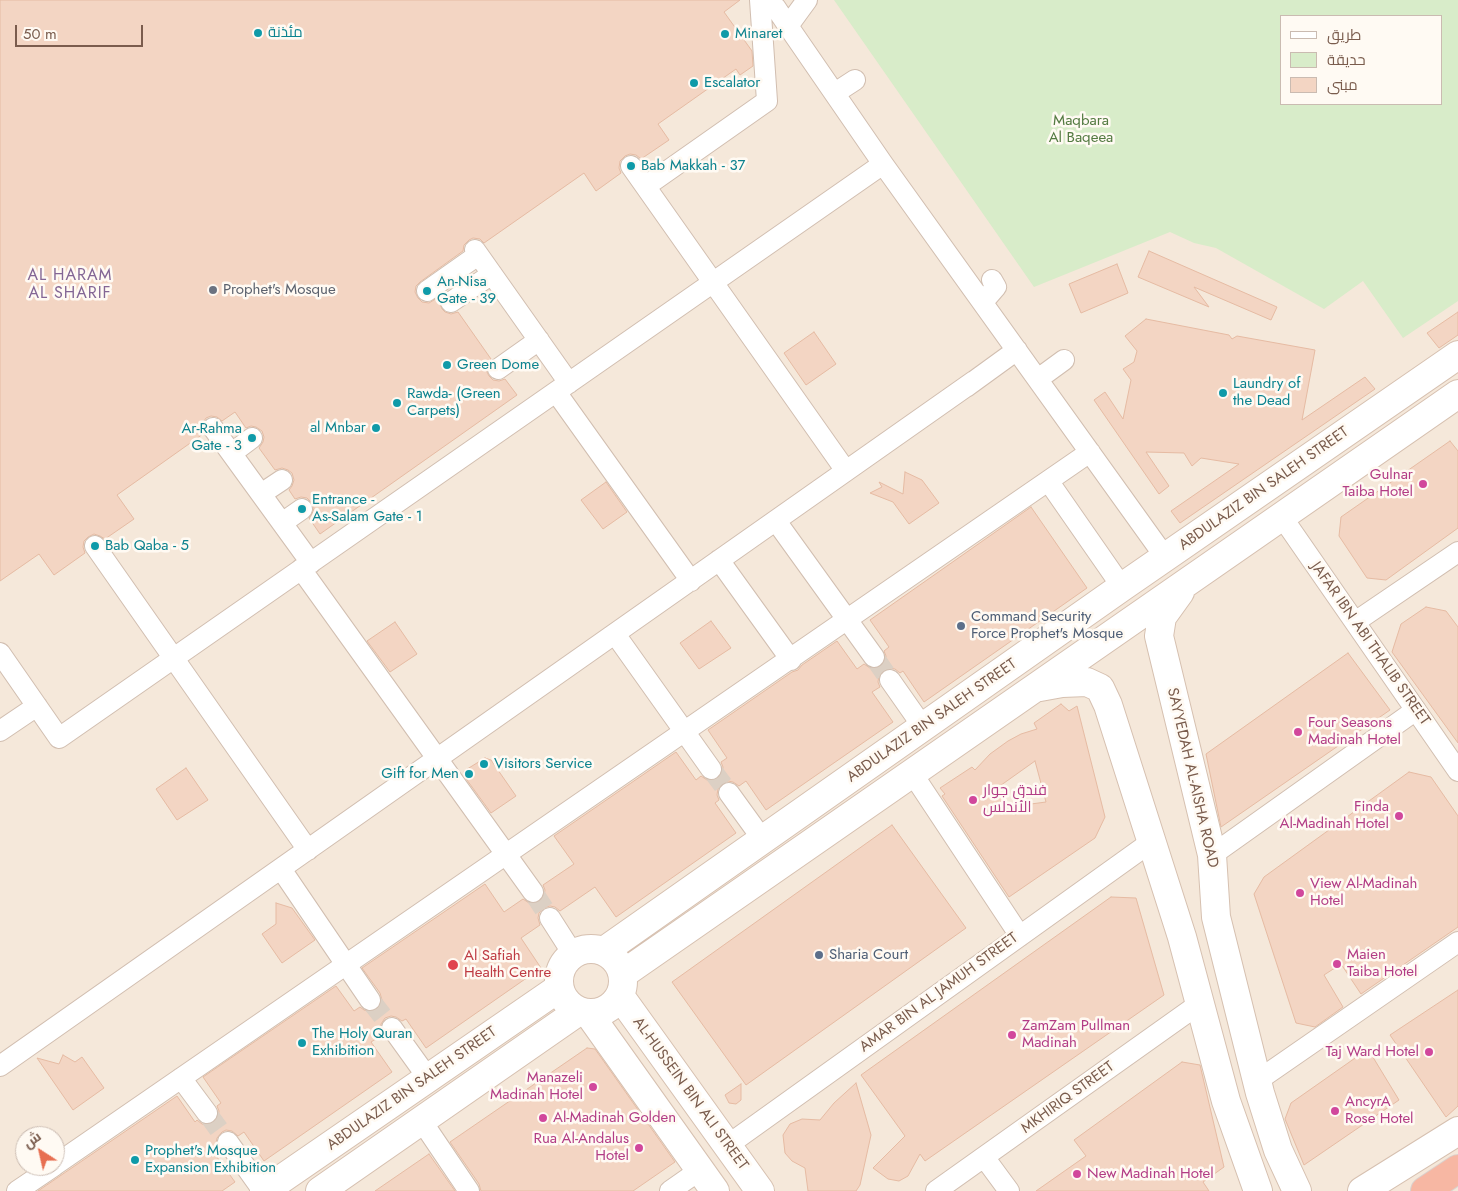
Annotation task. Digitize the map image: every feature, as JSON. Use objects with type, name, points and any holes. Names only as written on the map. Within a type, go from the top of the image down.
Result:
[{"type":"highway","points":[[1425,1191],[1458,1169]]},
{"type":"main road","name":"ABDULAZIZ BIN SALEH STREET","points":[[604,951],[1122,587],[1458,355]]},
{"type":"main road","name":"ABDULAZIZ BIN SALEH STREET","points":[[320,1191],[421,1120],[584,1012],[604,1011],[610,1008],[621,985],[912,773],[1458,394]]},
{"type":"main road","points":[[1336,440],[1355,466]]},
{"type":"main road","points":[[1216,522],[1235,549]]},
{"type":"main road","name":"SAYYEDAH AL-AISHA ROAD","points":[[1195,577],[1177,596],[1162,617],[1160,636],[1212,855],[1216,917],[1257,1080],[1278,1150],[1297,1191]]},
{"type":"main road","points":[[1034,688],[1062,683],[1087,682],[1100,688],[1108,705],[1150,842],[1182,937],[1226,1101],[1258,1191]]},
{"type":"main road","points":[[621,985],[616,961],[604,951],[594,949],[583,950],[573,954],[561,968],[559,978],[559,988],[563,998],[570,1006],[584,1012],[707,1180]]},
{"type":"main road","name":"AL-HUSSEIN BIN ALI STREET","points":[[621,985],[760,1191]]},
{"type":"main road","name":"ABDULAZIZ BIN SALEH STREET","points":[[264,1191],[559,988]]},
{"type":"main road","points":[[1369,1189],[1458,1131]]},
{"type":"street","points":[[788,26],[807,0]]},
{"type":"street","points":[[646,186],[767,101],[760,4],[776,8],[884,164],[1165,557]]},
{"type":"street","points":[[835,93],[855,80]]},
{"type":"street","points":[[0,653],[59,738],[884,164]]},
{"type":"street","points":[[631,166],[846,471]]},
{"type":"street","points":[[427,291],[477,252],[539,340],[562,387],[691,581]]},
{"type":"street","points":[[451,302],[492,274]]},
{"type":"street","points":[[983,302],[996,288],[992,280]]},
{"type":"street","points":[[498,369],[539,340]]},
{"type":"street","points":[[0,1066],[438,760],[1017,350]]},
{"type":"street","points":[[1038,379],[1064,360]]},
{"type":"street","points":[[213,428],[282,523],[306,566],[438,760],[532,892]]},
{"type":"street","points":[[232,453],[252,438]]},
{"type":"street","points":[[65,1158],[791,660],[1090,452]]},
{"type":"street","points":[[261,494],[282,480]]},
{"type":"street","points":[[1049,482],[1122,587]]},
{"type":"street","points":[[282,523],[302,509]]},
{"type":"street","name":"JAFAR IBN ABI THALIB STREET","points":[[1282,517],[1458,771]]},
{"type":"street","points":[[776,521],[874,657]]},
{"type":"street","points":[[95,546],[308,850]]},
{"type":"street","points":[[1354,622],[1458,552]]},
{"type":"street","points":[[720,560],[791,660]]},
{"type":"street","points":[[615,634],[711,769]]},
{"type":"street","points":[[890,680],[923,727]]},
{"type":"street","points":[[0,731],[36,706]]},
{"type":"street","points":[[1212,855],[1416,710]]},
{"type":"street","points":[[912,773],[1020,936]]},
{"type":"street","points":[[729,794],[763,840]]},
{"type":"street","name":"AMAR BIN AL JAMUH STREET","points":[[728,1145],[1150,842]]},
{"type":"street","points":[[281,869],[370,1000]]},
{"type":"street","points":[[550,918],[573,954]]},
{"type":"street","points":[[1257,1080],[1458,942]]},
{"type":"street","name":"MKHIRIQ STREET","points":[[936,1191],[1199,1004]]},
{"type":"street","points":[[392,1028],[428,1078]]},
{"type":"street","points":[[181,1078],[207,1113]]},
{"type":"street","points":[[421,1120],[469,1191]]},
{"type":"street","points":[[228,1142],[264,1191]]},
{"type":"street","points":[[984,1157],[1009,1191]]},
{"type":"street","points":[[18,1191],[40,1176]]},
{"type":"street","points":[[670,1191],[707,1180]]},
{"type":"shaded area","points":[[0,0],[1458,0],[1458,1191],[0,1191]]},
{"type":"green space","name":"Maqbara Al Baqeea","points":[[834,0],[1458,0],[1458,301],[1403,338],[1363,281],[1324,309],[1216,248],[1194,243],[1170,232],[1034,287]]},
{"type":"building","name":"Prophet's Mosque","points":[[0,0],[740,0],[724,12],[752,51],[753,66],[740,75],[736,69],[658,124],[669,140],[641,159],[636,155],[630,154],[625,156],[620,161],[619,168],[621,173],[596,191],[584,173],[484,243],[480,239],[473,238],[469,240],[464,245],[463,251],[416,286],[415,292],[422,302],[429,303],[442,295],[439,302],[442,309],[451,314],[458,312],[491,359],[487,364],[486,370],[489,376],[493,380],[505,379],[517,395],[320,534],[309,518],[314,508],[311,502],[307,498],[295,499],[289,490],[294,480],[292,473],[282,468],[275,470],[259,448],[264,437],[262,431],[251,426],[246,428],[235,412],[222,421],[217,417],[211,416],[206,418],[201,429],[203,434],[117,495],[134,519],[105,539],[94,534],[88,537],[84,541],[85,553],[54,575],[39,554],[0,581]]},
{"type":"building","points":[[1149,251],[1277,307],[1271,320],[1194,287],[1209,307],[1138,277]]},
{"type":"building","points":[[1117,264],[1128,293],[1081,313],[1069,284]]},
{"type":"building","points":[[1458,312],[1458,335],[1439,348],[1427,333]]},
{"type":"building","name":"Laundry of the Dead","points":[[1146,319],[1229,335],[1232,339],[1237,336],[1315,350],[1302,420],[1365,377],[1375,389],[1180,523],[1171,511],[1239,464],[1201,458],[1192,466],[1184,453],[1146,452],[1169,486],[1159,494],[1094,400],[1105,392],[1123,419],[1131,380],[1123,369],[1134,362],[1137,351],[1125,336]]},
{"type":"building","points":[[814,332],[836,364],[806,385],[784,353]]},
{"type":"building","name":"Gulnar Taiba Hotel","points":[[1450,441],[1458,451],[1458,528],[1386,580],[1367,578],[1339,536],[1341,517]]},
{"type":"building","points":[[905,472],[922,480],[939,503],[909,524],[893,502],[870,493],[882,487],[879,482],[903,494]]},
{"type":"building","points":[[606,482],[627,512],[603,529],[581,500]]},
{"type":"building","points":[[1031,507],[1087,588],[924,702],[903,671],[900,673],[895,669],[889,668],[884,670],[879,675],[878,682],[880,687],[872,692],[893,722],[766,810],[746,781],[739,786],[728,781],[722,783],[718,789],[717,795],[719,800],[715,803],[736,833],[616,917],[595,887],[560,911],[550,906],[543,908],[538,918],[540,925],[521,938],[541,968],[426,1048],[406,1019],[402,1021],[391,1016],[385,1018],[381,1024],[380,1030],[382,1035],[371,1042],[392,1072],[264,1161],[244,1132],[238,1136],[232,1131],[226,1130],[222,1132],[217,1138],[216,1144],[219,1149],[214,1153],[235,1182],[222,1191],[38,1191],[60,1176],[65,1176],[65,1173],[177,1096],[195,1122],[197,1120],[202,1124],[208,1125],[214,1123],[218,1117],[219,1111],[217,1106],[221,1103],[203,1077],[336,986],[354,1011],[360,1007],[370,1012],[377,1010],[382,1000],[380,993],[362,968],[485,884],[504,912],[523,899],[534,904],[540,902],[544,896],[545,890],[543,885],[574,864],[554,836],[676,752],[696,780],[701,776],[707,780],[713,781],[717,779],[722,773],[723,767],[721,762],[727,758],[708,730],[792,672],[798,670],[802,665],[837,641],[857,669],[864,664],[875,669],[881,667],[886,656],[884,651],[889,647],[870,620]]},
{"type":"building","points":[[1426,607],[1446,611],[1458,627],[1458,743],[1392,652],[1401,624]]},
{"type":"building","points":[[711,621],[731,648],[699,669],[680,643]]},
{"type":"building","points":[[395,622],[417,654],[390,672],[367,641]]},
{"type":"building","name":"Four Seasons Madinah Hotel","points":[[1348,653],[1390,710],[1221,827],[1206,754]]},
{"type":"building","name":"فندق جوار الأندلس","points":[[1061,704],[1069,711],[1077,706],[1105,817],[1095,838],[1009,897],[942,796],[945,794],[940,788],[972,767],[975,770],[990,754],[1008,741],[1037,729],[1034,723]],"holes":[[[1035,761],[1046,802],[1031,804],[1015,815],[997,788]]]},
{"type":"building","points":[[485,758],[491,760],[516,796],[491,813],[464,776],[464,771]]},
{"type":"building","points":[[186,768],[208,800],[177,820],[156,789]]},
{"type":"building","points":[[1409,772],[1431,777],[1458,816],[1458,927],[1361,994],[1341,964],[1324,975],[1343,1007],[1315,1027],[1296,1023],[1254,894],[1264,877]]},
{"type":"building","name":"Sharia Court","points":[[892,825],[966,928],[746,1085],[672,982]]},
{"type":"building","name":"ZamZam Pullman Madinah","points":[[1111,897],[1136,898],[1164,995],[925,1161],[920,1154],[908,1176],[899,1181],[888,1179],[873,1168],[905,1136],[861,1075]]},
{"type":"building","points":[[276,903],[292,908],[315,940],[282,963],[262,934],[276,924]]},
{"type":"building","points":[[1458,990],[1458,1106],[1446,1117],[1390,1035]]},
{"type":"building","points":[[587,1048],[595,1049],[675,1162],[633,1191],[481,1191],[479,1184],[450,1142]]},
{"type":"building","name":"AncyrA Rose Hotel","points":[[1368,1049],[1399,1100],[1304,1165],[1285,1119],[1291,1103]]},
{"type":"building","points":[[63,1055],[75,1062],[82,1057],[104,1088],[73,1110],[37,1058],[59,1064]]},
{"type":"building","points":[[1182,1062],[1200,1065],[1224,1167],[1203,1182],[1209,1191],[1036,1191],[1086,1156],[1074,1140]]},
{"type":"building","points":[[856,1083],[871,1135],[860,1185],[856,1191],[808,1191],[805,1168],[792,1161],[785,1153],[783,1135],[790,1124],[802,1119],[820,1120],[834,1103]]},
{"type":"building","points":[[741,1084],[741,1100],[736,1104],[729,1103],[725,1095]]},
{"type":"building","points":[[429,1154],[455,1191],[375,1191]]},
{"type":"tunnel","points":[[874,657],[890,680]]},
{"type":"tunnel","points":[[711,769],[729,793]]},
{"type":"tunnel","points":[[533,892],[550,918]]},
{"type":"tunnel","points":[[370,1000],[392,1028]]},
{"type":"tunnel","points":[[207,1113],[228,1142]]},
{"type":"place","name":"مئذنة","points":[[258,33]]},
{"type":"place","name":"Minaret","points":[[725,34]]},
{"type":"place","name":"Escalator","points":[[694,83]]},
{"type":"place","name":"Bab Makkah - 37","points":[[631,166]]},
{"type":"place","name":"Prophet's Mosque","points":[[213,290]]},
{"type":"place","name":"An-Nisa Gate - 39","points":[[427,291]]},
{"type":"place","name":"Green Dome","points":[[447,365]]},
{"type":"place","name":"Laundry of the Dead","points":[[1223,393]]},
{"type":"place","name":"Rawda- (Green Carpets)","points":[[397,403]]},
{"type":"place","name":"al Mnbar","points":[[376,428]]},
{"type":"place","name":"Ar-Rahma Gate - 3","points":[[252,438]]},
{"type":"place","name":"Gulnar Taiba Hotel","points":[[1423,484]]},
{"type":"place","name":"Entrance - As-Salam Gate - 1","points":[[302,509]]},
{"type":"place","name":"Bab Qaba - 5","points":[[95,546]]},
{"type":"place","name":"Command Security Force Prophet's Mosque","points":[[961,626]]},
{"type":"place","name":"Four Seasons Madinah Hotel","points":[[1298,732]]},
{"type":"place","name":"Visitors Service","points":[[484,764]]},
{"type":"place","name":"Gift for Men","points":[[469,774]]},
{"type":"place","name":"فندق جوار الأندلس","points":[[973,800]]},
{"type":"place","name":"Finda Al-Madinah Hotel","points":[[1399,816]]},
{"type":"place","name":"View Al-Madinah Hotel","points":[[1300,893]]},
{"type":"place","name":"Sharia Court","points":[[819,955]]},
{"type":"place","name":"Maien Taiba Hotel","points":[[1337,964]]},
{"type":"place","name":"Al Safiah Health Centre","points":[[453,965]]},
{"type":"place","name":"ZamZam Pullman Madinah","points":[[1012,1035]]},
{"type":"place","name":"The Holy Quran Exhibition","points":[[302,1043]]},
{"type":"place","name":"Taj Ward Hotel","points":[[1429,1052]]},
{"type":"place","name":"Manazeli Madinah Hotel","points":[[593,1087]]},
{"type":"place","name":"AncyrA Rose Hotel","points":[[1335,1111]]},
{"type":"place","name":"Al-Madinah Golden","points":[[543,1118]]},
{"type":"place","name":"Rua Al-Andalus Hotel","points":[[639,1148]]},
{"type":"place","name":"Prophet's Mosque Expansion Exhibition","points":[[135,1160]]},
{"type":"place","name":"New Madinah Hotel","points":[[1077,1174]]},
{"type":"district","name":"AL HARAM AL SHARIF","points":[[70,285]]}]
